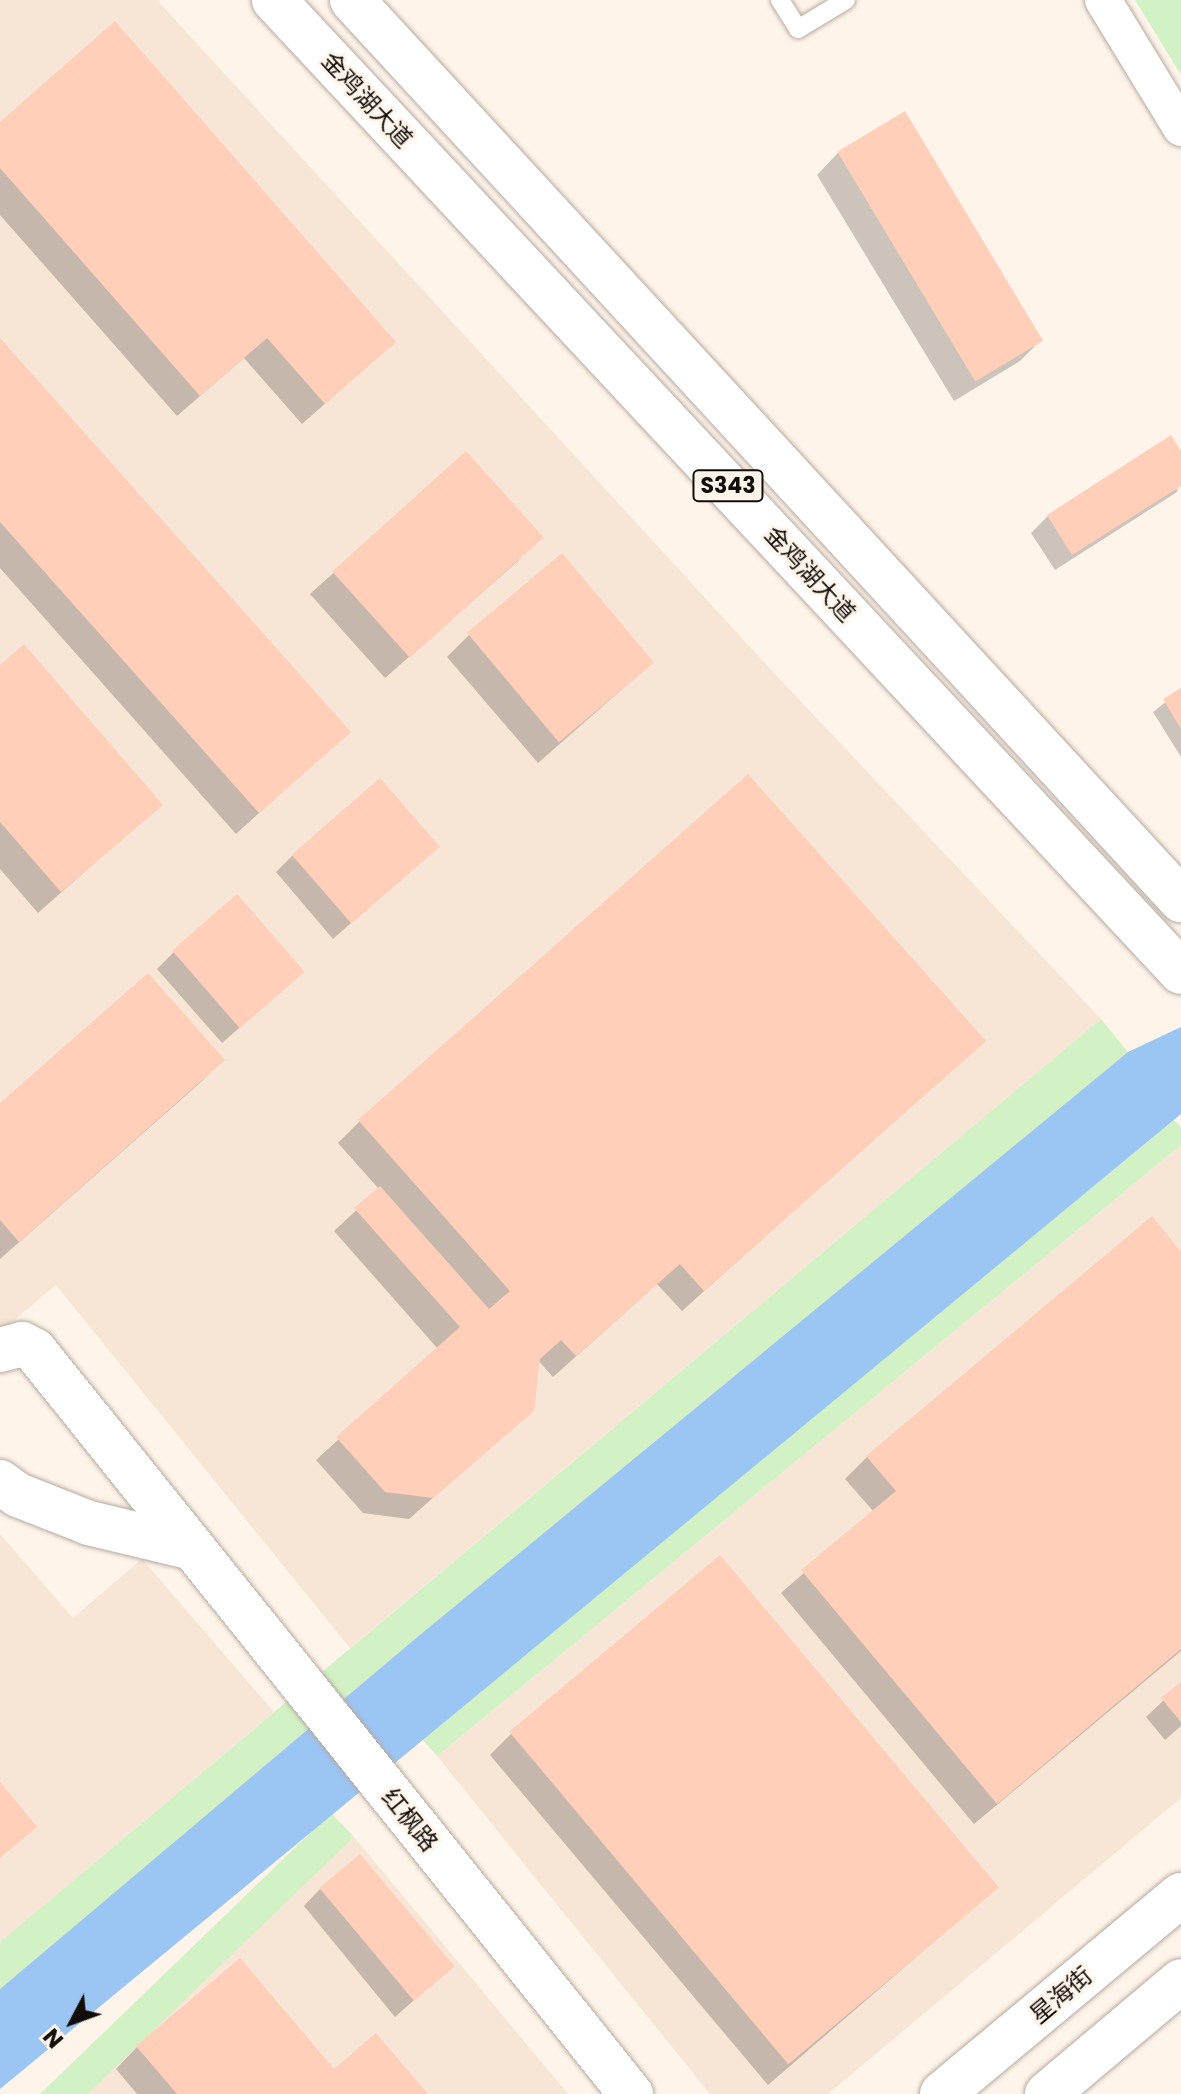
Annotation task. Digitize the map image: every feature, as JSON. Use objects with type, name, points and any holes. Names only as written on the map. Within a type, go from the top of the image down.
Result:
[{"type":"main road","name":"金鸡湖大道","points":[[274,0],[1181,972]]},
{"type":"main road","name":"S343","points":[[352,0],[1181,900]]},
{"type":"main road","name":"红枫路","points":[[0,1350],[22,1344],[35,1351],[188,1547],[631,2094]]},
{"type":"main road","points":[[0,1482],[32,1501],[89,1523],[188,1547]]},
{"type":"main road","name":"星海街","points":[[942,2094],[1181,1895]]},
{"type":"main road","points":[[1047,2094],[1181,1981]]},
{"type":"street","points":[[1103,0],[1181,128]]},
{"type":"lane","points":[[780,0],[798,29],[846,0]]},
{"type":"shaded area","points":[[0,0],[157,0],[773,672],[1101,1019],[350,1648],[56,1285],[0,1332]]},
{"type":"shaded area","points":[[1181,1145],[1181,1798],[828,2094],[710,2094],[437,1756]]},
{"type":"shaded area","points":[[0,1534],[73,1618],[142,1559],[274,1712],[0,1942]]},
{"type":"shaded area","points":[[354,1837],[568,2094],[51,2094]]},
{"type":"green space","points":[[1135,0],[1181,0],[1181,75]]},
{"type":"green space","points":[[1101,1019],[1128,1052],[415,1639],[0,1989],[0,1942]]},
{"type":"green space","points":[[1174,1120],[1181,1127],[1181,1145],[437,1756],[421,1738]]},
{"type":"green space","points":[[331,1813],[354,1837],[88,2094],[40,2094]]},
{"type":"water","points":[[1181,1027],[1181,1114],[0,2089],[0,1989],[415,1639],[1128,1052]]},
{"type":"building","points":[[115,21],[396,342],[325,404],[267,338],[200,396],[0,168],[0,122]]},
{"type":"building","points":[[905,111],[1043,341],[975,381],[837,152]]},
{"type":"building","points":[[0,338],[351,732],[259,813],[0,522]]},
{"type":"building","points":[[1171,435],[1181,451],[1181,486],[1072,555],[1047,515]]},
{"type":"building","points":[[466,451],[544,537],[410,658],[332,571]]},
{"type":"building","points":[[562,553],[654,663],[559,742],[467,633]]},
{"type":"building","points":[[24,644],[163,805],[61,892],[0,822],[0,665]]},
{"type":"building","points":[[1181,688],[1181,729],[1163,699]]},
{"type":"building","points":[[748,774],[986,1041],[704,1291],[680,1264],[576,1356],[561,1340],[540,1359],[534,1411],[433,1498],[385,1492],[336,1437],[460,1327],[354,1208],[380,1186],[489,1309],[510,1291],[358,1120]]},
{"type":"building","points":[[380,778],[440,847],[351,923],[292,855]]},
{"type":"building","points":[[237,894],[305,972],[240,1028],[172,950]]},
{"type":"building","points":[[148,973],[225,1060],[19,1242],[0,1220],[0,1103]]},
{"type":"building","points":[[1152,1216],[1181,1252],[1181,1649],[997,1804],[801,1570],[896,1491],[866,1456]]},
{"type":"building","points":[[720,1555],[999,1887],[788,2064],[509,1732]]},
{"type":"building","points":[[1181,1682],[1181,1722],[1161,1698]]},
{"type":"building","points":[[0,1782],[37,1827],[0,1858]]},
{"type":"building","points":[[360,1854],[454,1967],[414,2001],[319,1888]]},
{"type":"building","points":[[240,1958],[334,2069],[376,2033],[428,2094],[177,2094],[136,2046]]}]
